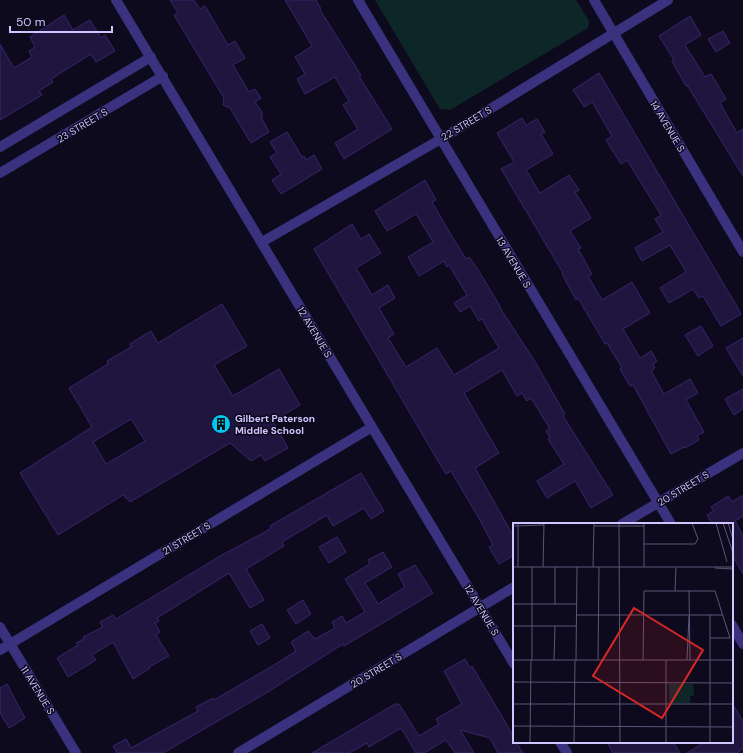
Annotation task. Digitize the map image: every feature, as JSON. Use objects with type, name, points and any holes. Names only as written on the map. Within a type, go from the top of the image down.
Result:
[{"type":"street","name":"12 AVENUE S","points":[[116,0],[163,76],[513,662]]},
{"type":"street","name":"13 AVENUE S","points":[[358,0],[670,523]]},
{"type":"street","name":"14 AVENUE S","points":[[594,0],[743,252]]},
{"type":"street","name":"22 STREET S","points":[[262,242],[441,139],[668,0]]},
{"type":"street","points":[[0,147],[151,57]]},
{"type":"street","name":"23 STREET S","points":[[0,173],[163,76]]},
{"type":"street","name":"21 STREET S","points":[[0,650],[372,427]]},
{"type":"street","name":"20 STREET S","points":[[624,523],[743,453]]},
{"type":"street","name":"20 STREET S","points":[[238,753],[513,588]]},
{"type":"street","name":"11 AVENUE S","points":[[0,627],[76,753]]},
{"type":"street","points":[[733,627],[743,644]]},
{"type":"street","points":[[561,743],[567,753]]},
{"type":"green space","points":[[375,0],[576,0],[589,21],[588,28],[450,110],[440,109]]},
{"type":"building","points":[[170,0],[194,0],[200,9],[205,6],[228,45],[235,41],[245,58],[233,65],[249,92],[255,89],[261,98],[255,102],[262,112],[262,119],[269,132],[251,143],[230,108],[223,105],[224,98],[174,15],[178,13]]},
{"type":"building","points":[[285,0],[316,0],[321,9],[320,10],[361,75],[359,76],[392,129],[344,159],[335,143],[358,129],[343,105],[349,101],[335,77],[305,94],[297,79],[305,74],[295,57],[312,46]]},
{"type":"building","points":[[64,15],[73,30],[90,20],[101,38],[105,35],[115,51],[96,62],[91,54],[51,79],[53,82],[39,91],[42,95],[0,120],[0,44],[14,68],[32,57],[29,51],[35,47],[30,37]]},
{"type":"building","points":[[690,16],[701,35],[685,45],[705,77],[711,74],[726,99],[720,103],[737,133],[743,129],[743,176],[687,85],[686,86],[672,61],[674,60],[659,36]]},
{"type":"building","points":[[723,31],[730,43],[716,52],[708,39]]},
{"type":"building","points":[[599,73],[741,314],[721,326],[703,296],[699,298],[693,289],[669,303],[660,288],[686,272],[670,245],[642,261],[635,248],[663,232],[655,219],[661,215],[627,160],[621,164],[606,140],[612,136],[592,102],[584,107],[573,90]]},
{"type":"building","points":[[522,118],[526,125],[537,119],[545,132],[541,134],[553,154],[526,170],[540,193],[569,175],[579,190],[575,192],[591,218],[570,231],[581,248],[578,249],[592,274],[588,276],[602,300],[632,282],[650,313],[623,329],[640,358],[651,351],[657,361],[653,364],[655,368],[651,371],[664,394],[690,379],[698,393],[686,400],[704,432],[697,436],[699,440],[685,448],[684,447],[671,454],[633,385],[630,386],[620,369],[622,368],[607,343],[605,344],[578,298],[576,300],[562,274],[563,273],[501,169],[514,162],[497,133]]},
{"type":"building","points":[[287,132],[302,157],[304,156],[306,160],[314,155],[322,169],[281,194],[272,180],[281,174],[270,157],[277,153],[270,142]]},
{"type":"building","points":[[425,180],[436,200],[432,202],[450,233],[466,259],[469,257],[477,268],[500,308],[534,360],[565,414],[563,416],[613,495],[591,508],[575,481],[547,498],[537,481],[564,464],[548,439],[550,438],[546,431],[550,429],[531,398],[527,401],[522,393],[517,396],[502,370],[464,393],[499,453],[475,468],[513,535],[513,556],[499,564],[489,547],[493,545],[481,522],[451,471],[446,474],[314,249],[352,224],[361,239],[369,234],[381,253],[356,268],[372,295],[388,285],[395,298],[379,308],[394,334],[388,338],[406,367],[437,348],[454,375],[499,348],[482,319],[479,321],[470,306],[460,312],[454,303],[467,295],[449,265],[447,267],[444,261],[419,276],[408,257],[433,242],[416,214],[387,231],[375,211]]},
{"type":"building","name":"Gilbert Paterson Middle School","points":[[222,304],[247,346],[214,365],[233,396],[279,369],[300,405],[273,421],[288,448],[265,461],[261,455],[251,461],[230,443],[130,502],[123,495],[58,535],[20,473],[92,427],[69,388],[108,364],[107,361],[131,347],[130,344],[151,331],[158,343]],"holes":[[[131,419],[145,441],[106,464],[93,442]]]},
{"type":"building","points":[[701,326],[713,346],[698,356],[685,335]]},
{"type":"building","points":[[743,338],[743,376],[726,348]]},
{"type":"building","points":[[743,389],[743,409],[734,415],[725,399]]},
{"type":"building","points":[[361,473],[384,511],[371,519],[364,508],[333,526],[327,515],[282,542],[284,546],[246,569],[264,600],[250,608],[229,573],[157,618],[159,621],[155,623],[160,632],[156,635],[169,656],[149,667],[150,668],[133,679],[113,642],[92,655],[96,660],[68,677],[57,658],[78,645],[76,643],[84,639],[83,637],[103,627],[100,622],[113,615],[116,619],[222,555],[265,532],[271,528],[270,526]]},
{"type":"building","points":[[743,495],[743,516],[735,521],[743,536],[743,574],[733,557],[733,523],[711,523],[707,515],[714,511],[711,507],[728,496],[732,502]]},
{"type":"building","points":[[337,537],[346,552],[329,563],[319,547]]},
{"type":"building","points":[[383,552],[392,567],[365,583],[378,604],[405,587],[398,574],[415,565],[433,593],[344,646],[343,644],[271,690],[163,753],[117,753],[113,746],[126,739],[131,748],[198,711],[196,707],[213,698],[214,700],[296,651],[291,642],[308,631],[315,639],[335,628],[332,622],[342,616],[346,623],[365,612],[345,579],[370,564],[368,560]]},
{"type":"building","points":[[303,600],[311,614],[296,624],[287,610]]},
{"type":"building","points":[[262,624],[270,638],[258,645],[250,631]]},
{"type":"building","points":[[465,659],[470,668],[472,666],[513,736],[513,743],[517,743],[523,753],[498,753],[490,738],[460,730],[474,753],[455,753],[446,740],[424,753],[416,753],[401,728],[369,747],[367,743],[349,753],[312,753],[395,704],[399,704],[419,736],[439,724],[436,719],[462,704],[444,671]]},
{"type":"building","points":[[7,684],[25,718],[9,728],[0,713],[0,688]]},
{"type":"building","points":[[733,705],[743,721],[743,749],[737,753],[687,753],[703,743],[733,743]]},
{"type":"building","points":[[608,743],[674,743],[680,753],[613,753]]},
{"type":"place","name":"Gilbert Paterson Middle School","points":[[221,424]]}]
